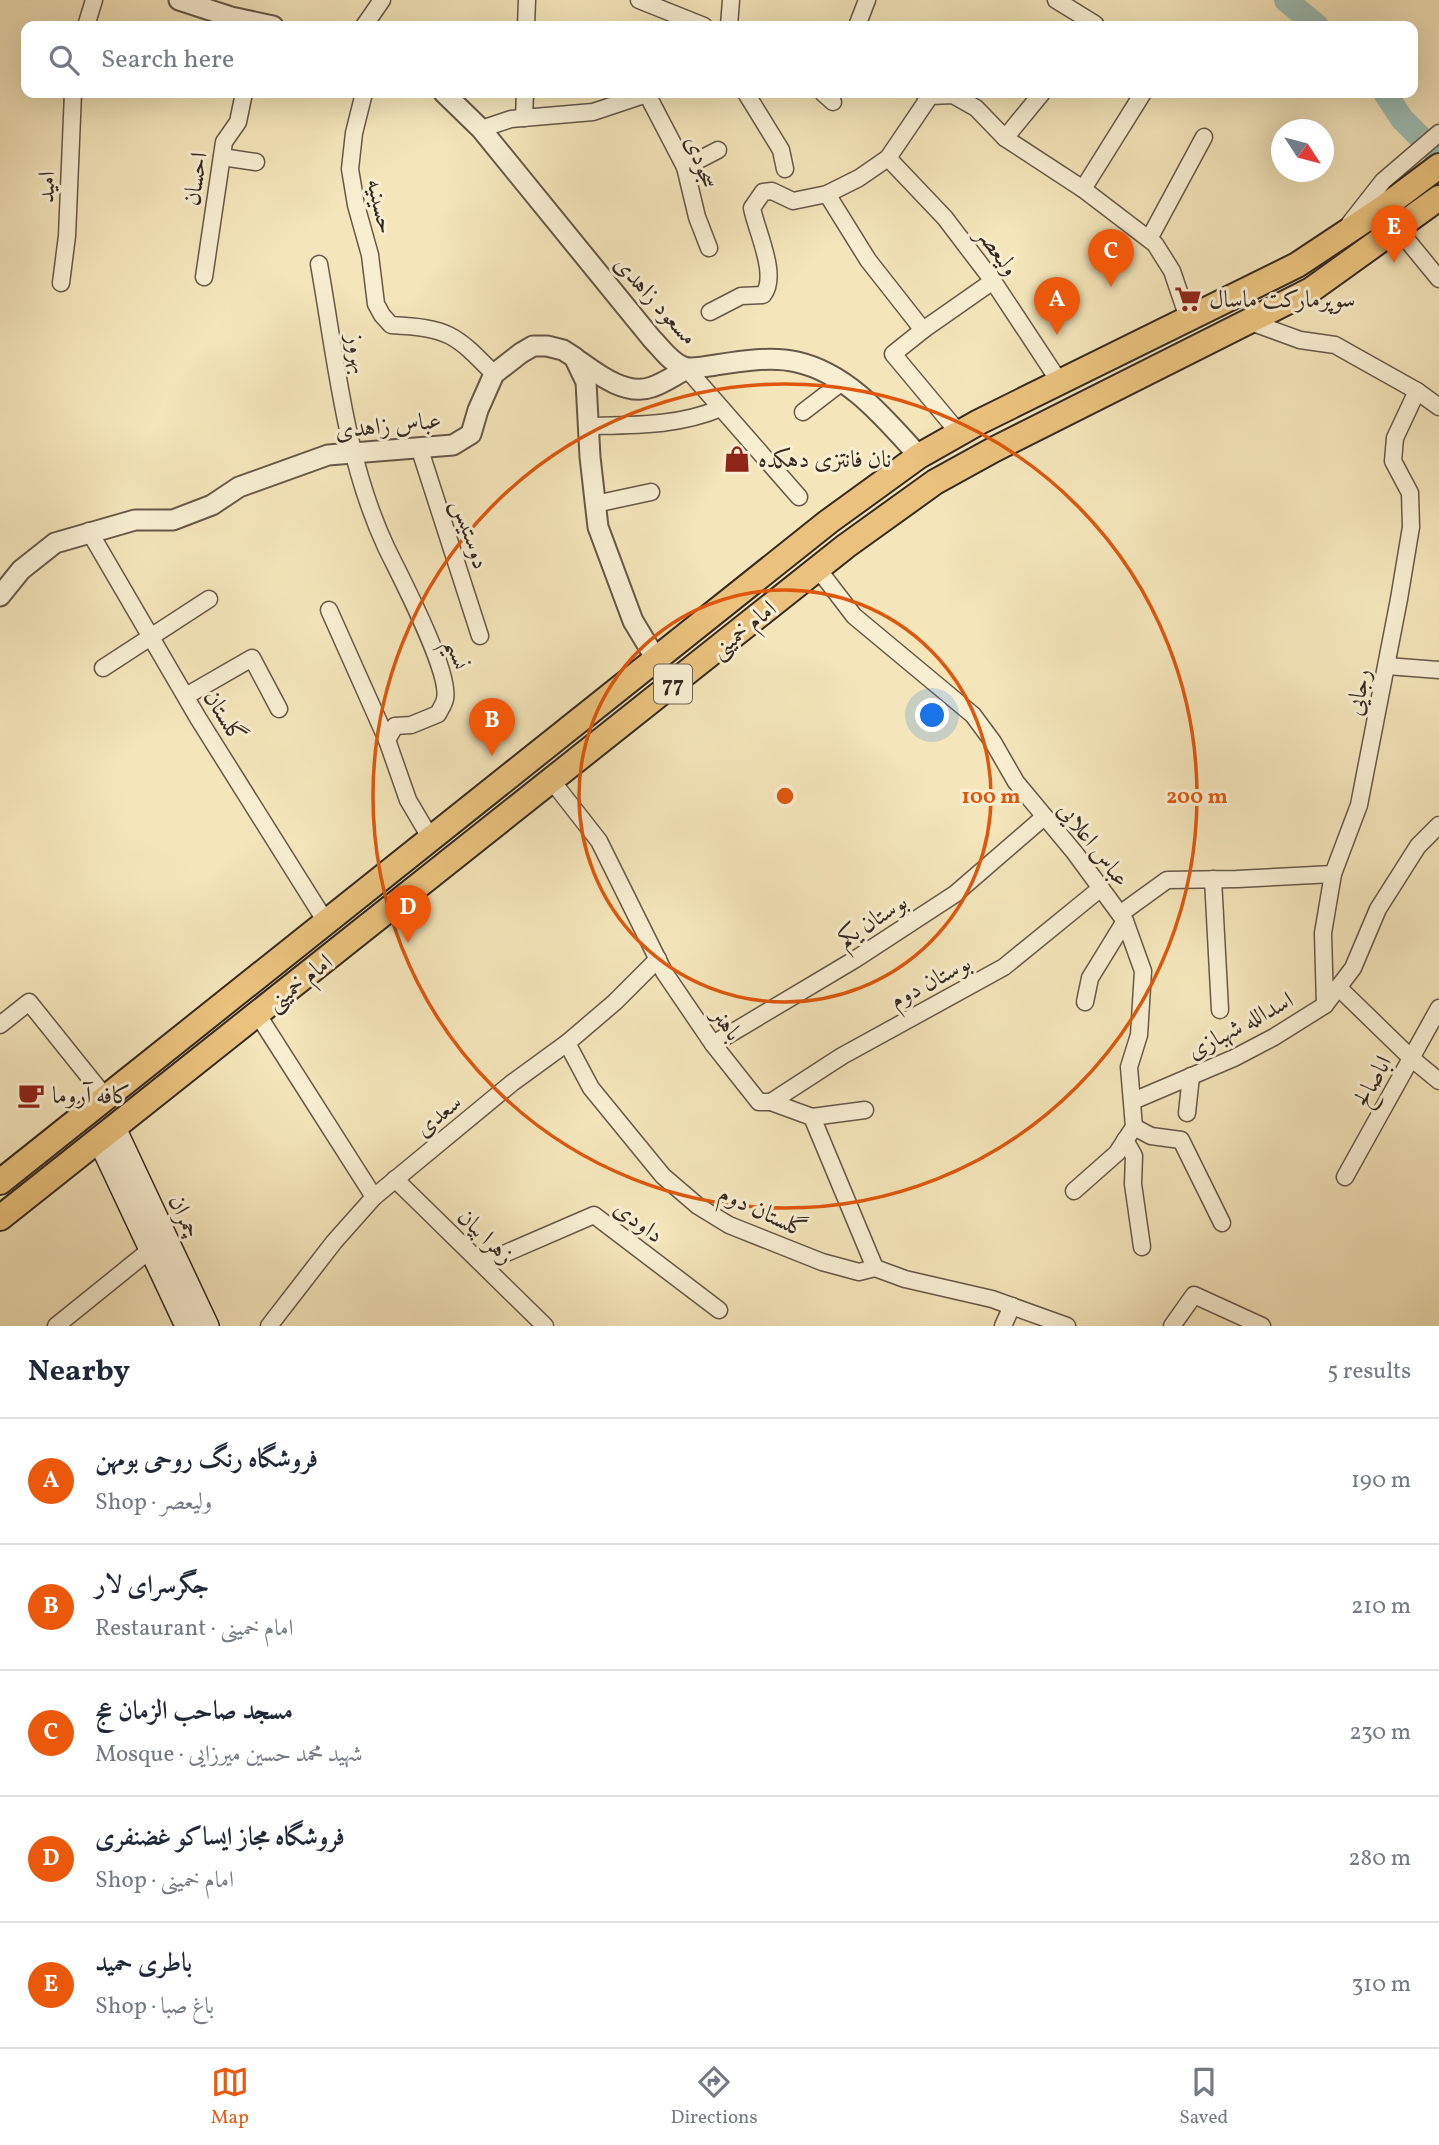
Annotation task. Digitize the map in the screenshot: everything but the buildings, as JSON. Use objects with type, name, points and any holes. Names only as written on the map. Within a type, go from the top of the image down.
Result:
[{"type":"highway","name":"امام خمینی","points":[[0,1182],[828,522],[919,456],[1059,381],[1297,265],[1383,208],[1439,166]]},
{"type":"highway","name":"امام خمینی","points":[[0,1218],[818,569],[935,482],[1311,290],[1439,198]]},
{"type":"highway","points":[[431,839],[447,865]]},
{"type":"main road","name":"چمران","points":[[107,1134],[150,1250],[186,1326]]},
{"type":"main road","name":"چمران","points":[[107,1134],[208,1326]]},
{"type":"street","points":[[87,21],[93,0]]},
{"type":"street","points":[[179,0],[205,4],[250,21]]},
{"type":"street","points":[[367,21],[382,0]]},
{"type":"street","points":[[526,21],[527,0]]},
{"type":"street","points":[[639,0],[692,21]]},
{"type":"street","points":[[729,21],[731,0]]},
{"type":"street","points":[[860,21],[867,0]]},
{"type":"street","points":[[1056,0],[1090,21]]},
{"type":"street","name":"امید","points":[[61,283],[67,236],[74,98]]},
{"type":"street","name":"احسان","points":[[204,277],[224,142],[239,122],[243,98]]},
{"type":"street","name":"حسینیه","points":[[364,98],[354,133],[350,169],[356,205],[370,255],[376,304],[391,325],[420,327],[447,333],[464,343],[494,374]]},
{"type":"street","name":"مسعود زاهدی","points":[[449,98],[481,129],[652,339],[674,362],[687,369],[756,360],[795,362],[829,374],[881,415],[919,456]]},
{"type":"street","points":[[524,118],[525,98]]},
{"type":"street","points":[[481,129],[511,119],[593,112],[634,98]]},
{"type":"street","name":"سجودی","points":[[650,98],[685,167],[697,218],[709,248]]},
{"type":"street","points":[[749,98],[781,150],[785,169]]},
{"type":"street","points":[[710,312],[741,296],[763,295],[767,290],[764,246],[755,227],[752,208],[762,192],[772,191],[793,201],[827,194],[859,178],[888,158],[925,98]]},
{"type":"street","points":[[958,98],[976,108],[1005,138],[1083,189],[1155,244],[1172,271],[1188,318]]},
{"type":"street","points":[[1005,138],[1037,98]]},
{"type":"street","points":[[1083,189],[1140,98]]},
{"type":"street","points":[[1340,236],[1383,181],[1436,136]]},
{"type":"street","points":[[1149,240],[1204,137]]},
{"type":"street","points":[[685,167],[718,150]]},
{"type":"street","points":[[222,157],[256,162]]},
{"type":"street","name":"ولیعصر","points":[[888,158],[945,218],[993,281],[1059,381]]},
{"type":"street","points":[[827,194],[868,260],[923,330]]},
{"type":"street","points":[[1398,229],[1439,279]]},
{"type":"street","name":"بهروز","points":[[319,264],[352,453]]},
{"type":"street","points":[[959,433],[893,354],[993,281]]},
{"type":"street","points":[[1248,321],[1300,340],[1335,345],[1417,391],[1439,407]]},
{"type":"street","points":[[494,374],[533,346],[563,350],[621,386],[636,389],[650,388],[687,369],[799,497]]},
{"type":"street","points":[[574,357],[586,382],[598,527],[633,621],[656,659]]},
{"type":"street","name":"عباس زاهدی","points":[[0,596],[21,570],[55,543],[89,531],[135,520],[173,520],[212,505],[239,487],[328,455],[453,444],[471,434],[494,374]]},
{"type":"street","points":[[803,412],[842,382]]},
{"type":"street","name":"رجایی","points":[[1325,1004],[1323,933],[1334,874],[1359,805],[1411,527],[1410,493],[1394,461],[1395,438],[1417,391]]},
{"type":"street","points":[[589,426],[667,424],[698,418],[722,408]]},
{"type":"street","name":"دوستیس","points":[[419,447],[480,636]]},
{"type":"street","name":"نسیم","points":[[352,453],[383,540],[435,651],[444,678],[446,698],[438,714],[411,724],[395,726],[387,740]]},
{"type":"street","points":[[595,504],[651,492]]},
{"type":"street","name":"گلستان","points":[[89,531],[186,696],[326,922]]},
{"type":"street","name":"عباس اعلایی","points":[[818,569],[854,616],[973,715],[993,742],[1016,782],[1123,918],[1143,971],[1139,1035],[1129,1067],[1133,1101],[1130,1134],[1134,1156],[1133,1185],[1142,1247]]},
{"type":"street","points":[[103,668],[209,599]]},
{"type":"street","points":[[329,610],[387,740],[408,800],[431,839]]},
{"type":"street","points":[[186,696],[252,657],[279,709]]},
{"type":"street","points":[[1387,666],[1439,670]]},
{"type":"street","name":"باهنر","points":[[552,781],[599,841],[664,972],[713,1044],[760,1102],[771,1102],[812,1117]]},
{"type":"street","name":"بوستان یکم","points":[[713,1044],[854,960],[955,894],[1044,817]]},
{"type":"street","name":"اسدالله شهبازی","points":[[1133,1101],[1234,1058],[1274,1037],[1325,1004],[1353,968],[1378,909],[1418,846],[1439,825]]},
{"type":"street","points":[[1086,1002],[1090,978],[1123,918],[1167,880],[1334,874]]},
{"type":"street","points":[[1213,879],[1220,1010]]},
{"type":"street","name":"بوستان دوم","points":[[771,1102],[842,1056],[1004,967],[1101,888]]},
{"type":"street","name":"سعدی","points":[[269,1326],[334,1242],[373,1197],[512,1083],[567,1043],[615,1002],[658,959]]},
{"type":"street","points":[[1338,987],[1411,1058],[1439,1081]]},
{"type":"street","points":[[0,1025],[29,1002],[106,1098]]},
{"type":"street","name":"اباصالح","points":[[1345,1177],[1439,1008]]},
{"type":"street","points":[[258,1015],[373,1197]]},
{"type":"street","name":"گلستان دوم","points":[[567,1043],[591,1088],[663,1175],[698,1206],[729,1225],[821,1262],[859,1272],[875,1268],[905,1279],[992,1299],[1067,1326]]},
{"type":"street","points":[[1187,1113],[1191,1076]]},
{"type":"street","points":[[865,1110],[812,1117],[875,1268]]},
{"type":"street","points":[[1074,1191],[1117,1153],[1130,1134],[1181,1140],[1222,1223]]},
{"type":"street","name":"زهرا بیان","points":[[395,1179],[545,1326]]},
{"type":"street","name":"داودی","points":[[483,1263],[594,1215],[719,1310]]},
{"type":"street","points":[[56,1326],[150,1250]]},
{"type":"street","points":[[1172,1326],[1194,1295],[1262,1326]]},
{"type":"street","points":[[1003,1326],[1012,1306]]},
{"type":"waterway","points":[[1286,0],[1311,21]]},
{"type":"waterway","points":[[1388,98],[1402,119],[1439,156]]},
{"type":"place","name":"باطری حمید","points":[[1394,263]]},
{"type":"place","name":"مسجد صاحب الزمان عج","points":[[1111,287]]},
{"type":"place","name":"سوپرمارکت ماسال","points":[[1188,299]]},
{"type":"place","name":"فروشگاه رنگ روحی بومهن","points":[[1057,335]]},
{"type":"place","name":"نان فانتزی دهکده","points":[[737,459]]},
{"type":"place","name":"جگرسرای لار","points":[[492,756]]},
{"type":"place","name":"فروشگاه مجاز ایساکو غضنفری","points":[[408,943]]},
{"type":"place","name":"کافه آروما","points":[[31,1095]]}]
